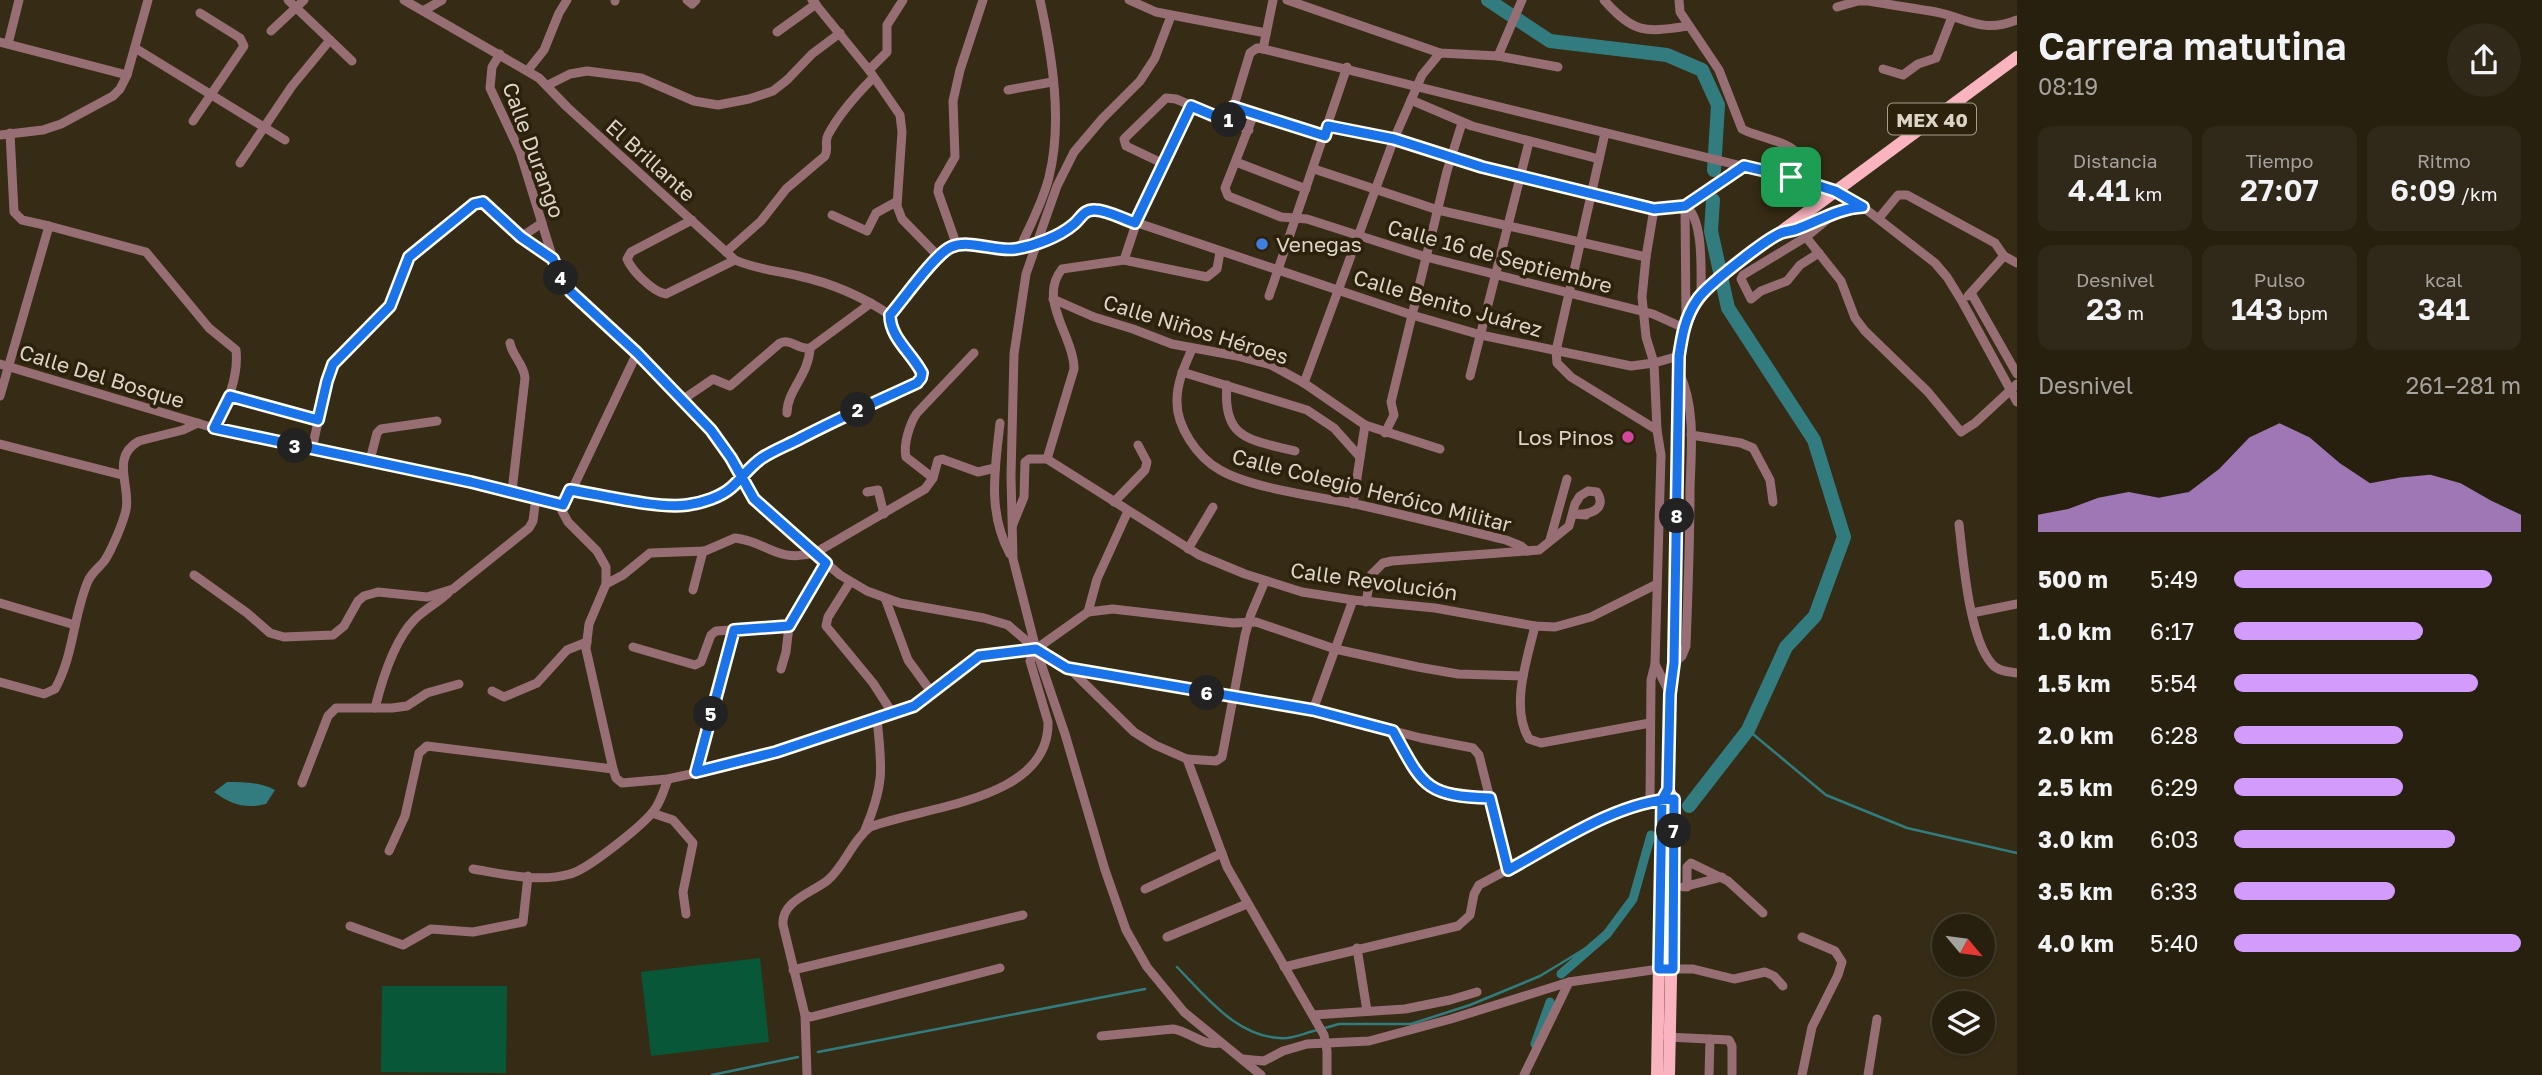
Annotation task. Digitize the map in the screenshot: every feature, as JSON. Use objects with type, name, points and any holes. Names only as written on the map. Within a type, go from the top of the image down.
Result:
[{"type":"main road","name":"MEX 40","points":[[1670,1075],[1659,969],[1663,797],[1674,663],[1679,356],[1685,324],[1701,294],[1729,270],[2017,57]]},
{"type":"main road","name":"MEX 40","points":[[1657,1075],[1673,969],[1680,888],[1663,797]]},
{"type":"street","points":[[19,0],[4,43],[126,79]]},
{"type":"street","points":[[148,0],[126,79],[113,96],[61,124],[43,130],[5,134],[14,212],[22,220],[141,249],[150,255],[209,328],[236,350],[230,396],[214,428]]},
{"type":"street","points":[[288,0],[352,61]]},
{"type":"street","points":[[271,31],[304,0]]},
{"type":"street","name":"El Brillante","points":[[404,0],[528,70],[548,85],[567,107],[735,260],[812,279],[871,303],[890,315]]},
{"type":"street","points":[[423,11],[442,0]]},
{"type":"street","points":[[528,70],[549,41],[559,13],[568,0]]},
{"type":"street","points":[[687,0],[692,4],[696,0]]},
{"type":"street","points":[[726,252],[761,222],[786,189],[828,152],[828,135],[887,52],[887,25],[902,0]]},
{"type":"street","points":[[570,490],[673,505],[690,505],[721,495],[764,457],[917,383],[921,378],[920,369],[891,326],[890,315],[939,257],[957,246],[938,192],[955,157],[953,101],[960,70],[983,0]]},
{"type":"street","points":[[1024,247],[1048,180],[1052,159],[1052,82],[1048,39],[1040,0]]},
{"type":"street","points":[[1129,0],[1171,16],[1266,33]]},
{"type":"street","points":[[1263,49],[1273,0]]},
{"type":"street","points":[[1287,0],[1440,53],[1498,56],[1558,67]]},
{"type":"street","points":[[1604,0],[1642,30],[1689,26]]},
{"type":"street","points":[[1679,0],[1680,12],[1726,83],[1742,129],[1790,146],[1796,151],[1791,177]]},
{"type":"street","points":[[1837,7],[1869,1],[1936,12],[1977,25],[2004,24],[2017,20]]},
{"type":"street","points":[[776,32],[814,2],[871,74],[900,115],[902,122],[896,202],[902,219],[939,257]]},
{"type":"street","points":[[1498,56],[1521,2]]},
{"type":"street","points":[[193,121],[244,46],[240,38],[200,13]]},
{"type":"street","points":[[1171,16],[1154,58],[1140,81],[1074,152],[1056,186],[1026,274],[1014,354],[1011,530],[1013,559],[1036,649],[1065,734],[1117,909],[1126,930],[1163,988],[1184,1012],[1261,1075]]},
{"type":"street","points":[[1883,69],[1903,75],[1918,64],[1936,58],[1952,17]]},
{"type":"street","points":[[548,85],[570,74],[587,71],[640,78],[694,101],[718,104],[749,99],[773,91],[811,54],[840,33]]},
{"type":"street","points":[[240,163],[307,66],[330,40]]},
{"type":"street","points":[[135,48],[285,140]]},
{"type":"street","points":[[1229,122],[1250,53],[1257,48],[1347,67],[1791,177],[1835,191],[1879,218],[1936,263],[2014,387],[2017,402]]},
{"type":"street","points":[[1304,383],[1394,139],[1417,85],[1440,53]]},
{"type":"street","name":"Calle Durango","points":[[500,54],[492,67],[490,88],[520,152],[553,259]]},
{"type":"street","points":[[1269,296],[1347,67]]},
{"type":"street","points":[[1008,90],[1052,82]]},
{"type":"street","points":[[1164,164],[1124,143],[1126,136],[1162,101],[1171,97],[1249,130]]},
{"type":"street","points":[[1411,100],[1462,123],[1599,159]]},
{"type":"street","points":[[1124,260],[1135,223],[1191,106]]},
{"type":"street","points":[[1233,107],[1325,136]]},
{"type":"street","points":[[1254,114],[1236,162],[1307,189]]},
{"type":"street","points":[[1385,433],[1394,415],[1391,402],[1450,157],[1462,123]]},
{"type":"street","points":[[1328,126],[1394,139],[1521,177],[1654,209],[1685,206],[1744,166]]},
{"type":"street","points":[[1605,132],[1556,351],[1557,363],[1571,377],[1657,430]]},
{"type":"street","points":[[1470,376],[1529,142]]},
{"type":"street","name":"Calle 16 de Septiembre","points":[[1236,162],[1225,188],[1227,196],[1281,217],[1307,219],[1426,257],[1685,324]]},
{"type":"street","points":[[1314,169],[1438,210],[1646,257]]},
{"type":"street","points":[[1879,218],[1898,195],[1907,195],[1995,243],[2004,256],[2017,263]]},
{"type":"street","points":[[312,449],[333,364],[390,306],[405,265],[416,250],[478,202],[489,206],[521,237],[553,259],[560,277],[571,292],[637,353],[722,444],[761,507],[826,563],[850,582],[885,598],[913,606],[998,621],[1017,631],[1036,649],[1067,668],[1134,732],[1155,745],[1187,759],[1210,761],[1222,757],[1249,622],[1265,581]]},
{"type":"street","points":[[832,215],[867,231],[876,212],[896,202]]},
{"type":"street","points":[[1685,206],[1689,208],[1697,223],[1701,294]]},
{"type":"street","points":[[1685,206],[1685,324]]},
{"type":"street","points":[[1781,233],[1796,230],[1835,212],[1863,207]]},
{"type":"street","name":"Calle Benito Juárez","points":[[957,246],[1010,249],[1024,247],[1063,232],[1076,223],[1086,211],[1096,209],[1338,291],[1481,335],[1631,366],[1679,356]]},
{"type":"street","points":[[1284,967],[1463,923],[1470,915],[1474,894],[1479,885],[1595,823],[1663,797],[1650,723],[1651,680],[1655,664],[1661,455],[1654,363],[1646,337],[1643,311],[1646,257],[1654,209]]},
{"type":"street","points":[[1819,253],[1800,265],[1787,281],[1761,291],[1751,299],[1741,279],[1806,237],[1835,212]]},
{"type":"street","points":[[692,220],[631,252],[626,259],[629,265],[662,294],[670,293],[735,260]]},
{"type":"street","points":[[521,237],[542,223]]},
{"type":"street","points":[[0,396],[4,365],[49,226]]},
{"type":"street","points":[[1806,237],[1840,281],[1855,318],[1865,331],[1928,392],[1961,432],[1975,423],[2014,387]]},
{"type":"street","points":[[1011,530],[1024,497],[1025,462],[1029,459],[1047,459],[1074,369],[1071,347],[1053,299],[1055,280],[1062,269],[1124,260],[1200,277],[1213,274],[1220,252]]},
{"type":"street","points":[[1963,303],[2004,256]]},
{"type":"street","points":[[1971,293],[2017,374]]},
{"type":"street","name":"Calle Niños Héroes","points":[[1053,299],[1094,317],[1192,349],[1252,359],[1282,370],[1366,425],[1440,449]]},
{"type":"street","points":[[682,400],[713,379],[730,386],[780,343],[787,341],[800,348],[810,348],[871,303]]},
{"type":"street","points":[[510,343],[514,355],[522,364],[525,378],[512,491]]},
{"type":"street","points":[[1989,351],[2000,344]]},
{"type":"street","points":[[786,413],[791,395],[802,379],[809,361],[810,348]]},
{"type":"street","name":"Calle Colegio Heróico Militar","points":[[1192,349],[1178,386],[1178,413],[1192,443],[1212,465],[1245,480],[1506,540],[1527,551]]},
{"type":"street","points":[[637,353],[563,505],[564,516],[568,522],[603,559],[607,575],[606,584],[589,624],[587,642],[588,662],[616,778],[622,782],[668,779],[741,763],[914,706],[979,656],[1036,649]]},
{"type":"street","points":[[933,478],[908,461],[904,453],[912,422],[917,413],[974,353]]},
{"type":"street","name":"Calle Del Bosque","points":[[4,365],[214,428],[512,491],[563,505]]},
{"type":"street","points":[[1674,663],[1682,656],[1686,646],[1691,435],[1688,392],[1679,370]]},
{"type":"street","points":[[1182,372],[1317,415],[1334,428],[1360,457]]},
{"type":"street","points":[[1227,385],[1227,413],[1236,429],[1249,438],[1295,451]]},
{"type":"street","points":[[230,396],[318,420]]},
{"type":"street","points":[[370,460],[377,433],[381,429],[437,421]]},
{"type":"street","points":[[0,682],[44,694],[51,692],[69,656],[88,581],[107,557],[126,509],[122,475],[125,456],[134,444],[198,423]]},
{"type":"street","points":[[1000,423],[993,496],[1000,536],[1013,559]]},
{"type":"street","points":[[1353,504],[1366,425]]},
{"type":"street","points":[[1691,435],[1741,443],[1754,448],[1770,480],[1773,502]]},
{"type":"street","points":[[0,444],[122,475]]},
{"type":"street","points":[[1114,502],[1145,471],[1147,462],[1138,445]]},
{"type":"street","points":[[606,584],[623,575],[650,553],[703,551],[735,538],[786,556],[800,557],[815,553],[925,489],[933,478],[940,459],[978,472],[995,468]]},
{"type":"street","name":"Calle Revolución","points":[[1047,459],[1188,549],[1214,562],[1302,592],[1366,602],[1436,608],[1535,626],[1555,626],[1577,623],[1657,584]]},
{"type":"street","points":[[1549,542],[1567,479]]},
{"type":"street","points":[[867,492],[878,490],[884,514]]},
{"type":"street","points":[[1366,602],[1371,575],[1383,563],[1539,550],[1566,530],[1580,496],[1588,491],[1597,492],[1605,507],[1595,512],[1574,514]]},
{"type":"street","points":[[375,708],[385,672],[407,629],[415,619],[529,528],[533,521],[536,497]]},
{"type":"street","points":[[1188,549],[1213,507]]},
{"type":"street","points":[[1088,612],[1097,579],[1128,512]]},
{"type":"street","points":[[1959,524],[1972,613],[1983,646],[1992,664],[2007,672],[2017,673]]},
{"type":"street","points":[[693,590],[703,551]]},
{"type":"street","points":[[781,669],[789,626],[826,563]]},
{"type":"street","points":[[194,575],[241,607],[270,633],[284,637],[333,635],[344,626],[358,601],[371,593],[427,597],[453,589]]},
{"type":"street","points":[[850,582],[828,617],[827,626],[866,674],[893,714]]},
{"type":"street","points":[[885,598],[908,660],[932,693]]},
{"type":"street","points":[[1313,710],[1353,600]]},
{"type":"street","points":[[0,603],[75,625]]},
{"type":"street","points":[[1972,613],[2017,604]]},
{"type":"street","points":[[864,832],[877,825],[972,800],[1020,776],[1038,758],[1048,730],[1030,661],[1036,649],[1088,612],[1113,609],[1263,624],[1335,649],[1458,674],[1523,676]]},
{"type":"street","points":[[633,647],[695,665],[701,662],[711,635],[716,631],[789,626]]},
{"type":"street","points":[[1535,626],[1523,676],[1522,713],[1524,728],[1530,739],[1535,743],[1650,723]]},
{"type":"street","points":[[696,772],[734,630]]},
{"type":"street","points":[[492,691],[504,697],[537,683],[566,650],[587,642]]},
{"type":"street","points":[[1655,664],[1670,694]]},
{"type":"street","points":[[1067,668],[1313,710],[1474,748],[1479,755],[1508,870]]},
{"type":"street","points":[[302,783],[332,711],[344,707],[407,706],[427,693],[459,684]]},
{"type":"street","points":[[807,1075],[805,1015],[783,925],[783,913],[832,875],[864,832],[882,777],[877,719]]},
{"type":"street","points":[[1393,731],[1418,777],[1428,786],[1452,796],[1490,798]]},
{"type":"street","points":[[389,851],[405,816],[419,753],[427,746],[613,769]]},
{"type":"street","points":[[1187,759],[1222,853],[1247,904],[1325,1039],[1327,1075]]},
{"type":"street","points":[[473,869],[528,876],[574,873],[623,838],[652,813],[668,779]]},
{"type":"street","points":[[652,813],[673,820],[693,843],[683,892],[686,914]]},
{"type":"street","points":[[1145,889],[1222,853]]},
{"type":"street","points":[[1680,888],[1689,863],[1722,877],[1763,913]]},
{"type":"street","points":[[350,926],[403,945],[427,930],[473,932],[523,922],[528,876]]},
{"type":"street","points":[[1680,888],[1722,877]]},
{"type":"street","points":[[1167,937],[1247,904]]},
{"type":"street","points":[[793,970],[1023,915]]},
{"type":"street","points":[[1802,937],[1835,951],[1842,962],[1812,1027],[1802,1075]]},
{"type":"street","points":[[1357,948],[1367,1011]]},
{"type":"street","points":[[805,1015],[811,1017],[1000,968]]},
{"type":"street","points":[[1240,1058],[1264,1061],[1297,1046],[1325,1039],[1369,1041],[1451,1019],[1569,982],[1659,969],[1693,969],[1734,979],[1765,972],[1774,976],[1783,986]]},
{"type":"street","points":[[1524,1075],[1569,982]]},
{"type":"street","points":[[1315,1019],[1418,1007],[1476,992]]},
{"type":"street","points":[[1868,1075],[1877,1019]]},
{"type":"street","points":[[1101,1036],[1173,1029],[1205,1044],[1220,1043]]},
{"type":"street","points":[[1664,1037],[1729,1040],[1732,1075]]},
{"type":"street","points":[[1709,1075],[1710,1039]]},
{"type":"green space","points":[[760,958],[769,1042],[651,1056],[641,972]]},
{"type":"green space","points":[[382,986],[507,986],[506,1073],[381,1072]]},
{"type":"water","points":[[227,782],[258,784],[275,790],[266,804],[245,806],[233,803],[214,792]]},
{"type":"waterway","points":[[1488,0],[1550,41],[1667,55],[1702,70],[1718,105],[1714,170]]},
{"type":"waterway","points":[[1689,806],[1748,730],[1786,647],[1815,616],[1844,537],[1814,440],[1728,308],[1711,231],[1713,200]]},
{"type":"waterway","points":[[1748,730],[1826,795],[1907,828],[2017,853]]},
{"type":"waterway","points":[[1561,974],[1607,934],[1633,899],[1651,835]]},
{"type":"waterway","points":[[1325,1028],[1339,1024],[1411,1024],[1470,1005],[1540,976],[1601,939]]},
{"type":"waterway","points":[[1177,967],[1225,1015],[1254,1032],[1287,1038],[1318,1030]]},
{"type":"waterway","points":[[818,1052],[1145,989]]},
{"type":"waterway","points":[[1535,1044],[1550,1002]]},
{"type":"waterway","points":[[712,1075],[798,1057]]},
{"type":"place","name":"Venegas","points":[[1262,244]]},
{"type":"place","name":"Los Pinos","points":[[1628,437]]},
{"type":"route","points":[[1791,177],[1744,166],[1685,206],[1654,209],[1482,167],[1394,139],[1328,126],[1325,136],[1233,107],[1229,122],[1191,106],[1135,223],[1096,209],[1086,211],[1076,223],[1063,232],[1020,248],[957,246],[944,251],[890,315],[895,334],[922,373],[917,383],[764,457],[747,470],[740,477],[729,490],[701,502],[666,505],[570,490],[563,505],[512,491],[214,428],[230,396],[318,420],[333,364],[390,306],[409,257],[474,204],[483,202],[521,237],[553,259],[556,270],[571,292],[637,353],[711,430],[731,458],[740,477],[748,492],[761,507],[826,563],[789,626],[734,630],[696,772],[741,763],[914,706],[979,656],[1036,649],[1067,668],[1313,710],[1393,731],[1418,777],[1428,786],[1452,796],[1490,798],[1508,870],[1617,813],[1650,802],[1662,800],[1674,799],[1673,969],[1659,969],[1659,933],[1662,800],[1668,789],[1670,694],[1674,663],[1681,342],[1686,319],[1696,300],[1729,270],[1781,233],[1796,230],[1835,212],[1863,207],[1835,191],[1791,177]]}]
